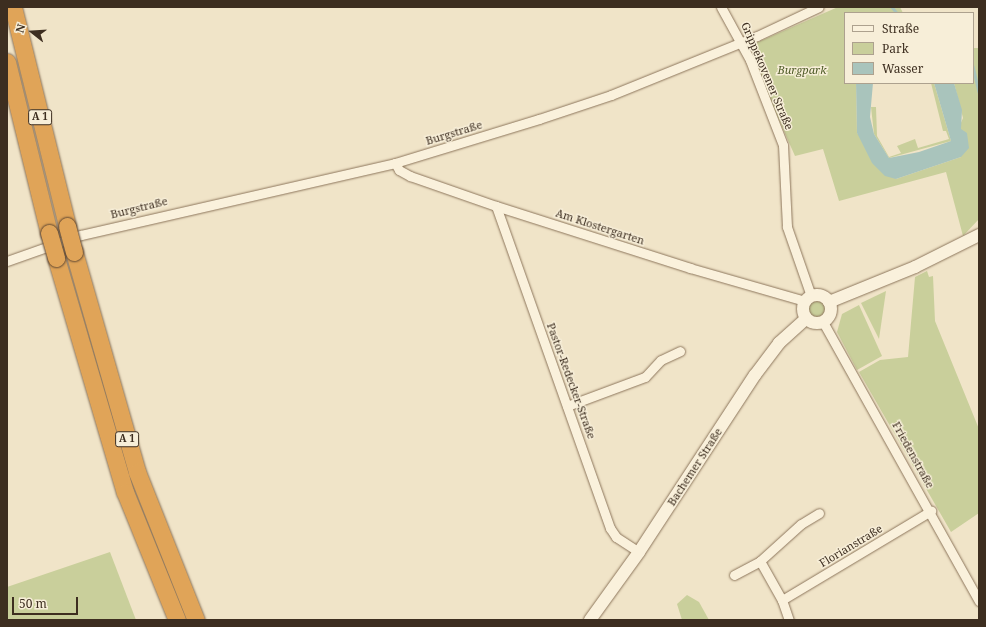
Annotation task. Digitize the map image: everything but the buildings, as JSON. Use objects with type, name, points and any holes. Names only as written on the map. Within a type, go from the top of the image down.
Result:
[{"type":"highway","name":"A 1","points":[[14,7],[74,231],[74,252],[137,472],[196,620]]},
{"type":"highway","name":"A 1","points":[[7,62],[49,233],[125,492],[177,620]]},
{"type":"street","name":"Grippekovener Straße","points":[[721,7],[741,42],[783,145],[787,227],[808,298]]},
{"type":"street","name":"Burgstraße","points":[[7,261],[74,231],[395,162],[602,99],[741,42],[818,7]]},
{"type":"street","name":"Am Klostergarten","points":[[395,162],[400,170],[410,176],[496,206],[690,268],[808,298]]},
{"type":"street","name":"Pastor-Redecker-Straße","points":[[496,206],[612,533],[639,552]]},
{"type":"street","points":[[829,302],[915,267],[979,234]]},
{"type":"street","points":[[821,296],[829,302],[831,312],[823,322],[813,323],[806,319],[802,311],[808,298],[821,296]]},
{"type":"street","name":"Bachemer Straße","points":[[590,620],[639,552],[755,375],[779,343],[806,319]]},
{"type":"street","name":"Friedenstraße","points":[[823,322],[931,511],[979,601]]},
{"type":"street","points":[[567,406],[645,377],[661,360],[680,351]]},
{"type":"street","name":"Florianstraße","points":[[782,600],[931,511]]},
{"type":"street","points":[[734,575],[760,561],[801,524],[819,513]]},
{"type":"street","points":[[760,561],[782,600],[790,620]]},
{"type":"green space","name":"Burgpark","points":[[838,7],[900,7],[902,12],[844,12],[844,84],[856,84],[857,133],[896,179],[961,157],[960,125],[963,118],[954,84],[974,84],[974,48],[979,48],[979,219],[963,236],[946,172],[839,201],[823,149],[795,156],[759,75],[751,45]]},
{"type":"green space","points":[[931,84],[934,84],[951,141],[889,158],[874,134],[871,107],[876,107],[877,136],[889,157],[901,153],[897,146],[915,139],[918,148],[949,139],[946,131],[943,131]]},
{"type":"green space","points":[[927,271],[929,277],[933,276],[935,321],[979,429],[979,513],[951,532],[859,372],[880,360],[908,357],[915,277]]},
{"type":"green space","points":[[886,291],[879,339],[861,303]]},
{"type":"green space","points":[[817,301],[823,304],[826,310],[823,316],[817,319],[811,316],[808,310],[811,304]]},
{"type":"green space","points":[[859,305],[882,356],[857,370],[837,332],[842,314]]},
{"type":"green space","points":[[110,552],[136,620],[7,620],[7,587]]},
{"type":"green space","points":[[687,595],[699,602],[709,620],[682,620],[677,604]]},
{"type":"water","points":[[856,84],[873,84],[870,117],[874,134],[889,158],[919,152],[951,141],[934,84],[954,84],[962,110],[961,129],[967,133],[969,148],[961,157],[896,179],[885,176],[872,163],[857,133]]},
{"type":"waterway","points":[[892,7],[896,12]]},
{"type":"waterway","points":[[974,70],[979,91]]}]
